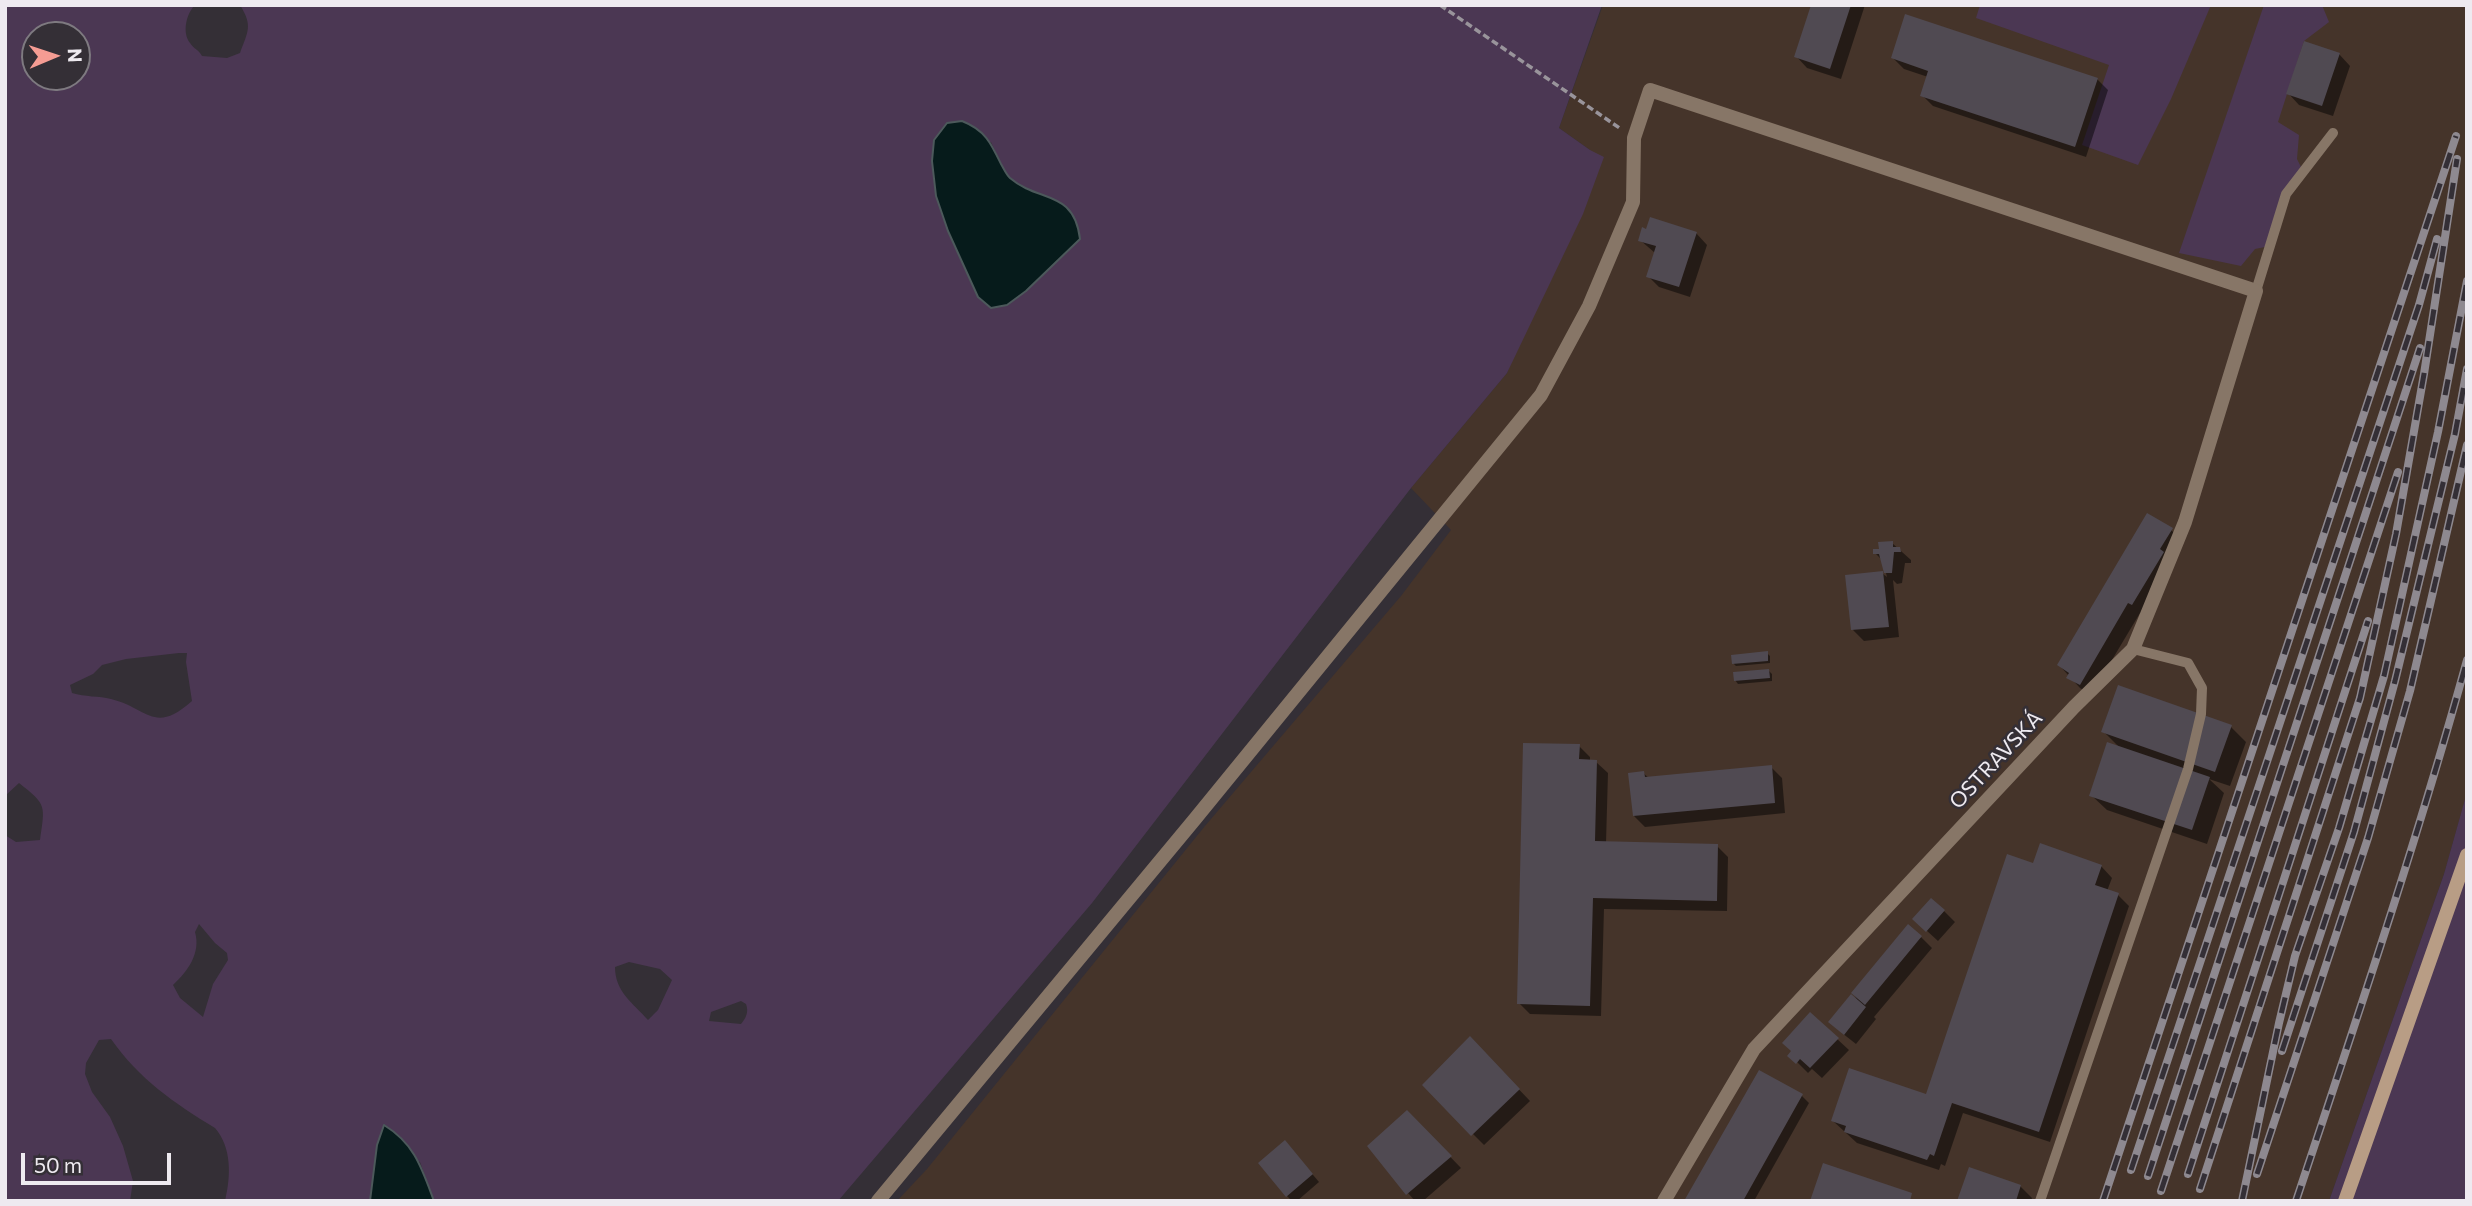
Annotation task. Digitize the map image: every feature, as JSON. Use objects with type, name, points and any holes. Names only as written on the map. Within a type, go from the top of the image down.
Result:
[{"type":"street","points":[[878,1201],[1186,830],[1541,394],[1589,306],[1633,202],[1634,138],[1650,90],[2256,291]]},
{"type":"street","name":"OSTRAVSKÁ","points":[[1664,1201],[1754,1049],[2064,717],[2133,649],[2185,522],[2256,291]]},
{"type":"street","points":[[2345,1201],[2467,855]]},
{"type":"lane","points":[[2256,291],[2286,194],[2333,133]]},
{"type":"lane","points":[[2040,1201],[2188,769],[2201,715],[2202,688],[2188,663],[2133,649]]},
{"type":"path","points":[[1440,5],[1634,138]]},
{"type":"shaded area","points":[[5,5],[195,5],[186,24],[190,43],[202,56],[227,58],[240,53],[247,34],[247,18],[240,5],[1602,5],[1559,128],[1604,157],[1583,214],[1507,373],[1411,488],[1092,903],[838,1201],[434,1201],[420,1162],[377,1145],[370,1201],[225,1201],[229,1163],[221,1136],[215,1128],[145,1078],[111,1039],[99,1040],[86,1063],[85,1074],[92,1092],[110,1117],[123,1146],[133,1181],[130,1201],[5,1201],[5,835],[16,842],[40,840],[43,819],[39,801],[19,783],[5,796]],"holes":[[[934,140],[991,142],[1007,176],[1017,183]],[[187,653],[192,701],[179,711],[159,718],[111,699],[72,693],[70,685],[93,674],[102,665],[126,659]],[[199,924],[227,953],[228,960],[213,984],[203,1017],[180,998],[173,985],[184,974],[195,954],[195,932]],[[629,962],[660,969],[672,980],[658,1010],[648,1020],[621,990],[615,967]],[[741,1001],[746,1004],[747,1010],[741,1024],[709,1021],[711,1012]]]},
{"type":"shaded area","points":[[1603,5],[2467,5],[2467,793],[2444,874],[2329,1201],[897,1201],[927,1169],[1205,826],[1401,596],[1451,530],[1411,488],[1507,373],[1590,150],[1559,128]]},
{"type":"shaded area","points":[[1980,5],[2211,5],[2171,99],[2138,165],[2082,145],[2109,65],[1976,18]]},
{"type":"shaded area","points":[[2264,5],[2322,5],[2329,22],[2304,41],[2278,122],[2299,135],[2297,159],[2303,171],[2286,194],[2270,246],[2255,249],[2241,266],[2179,253]]},
{"type":"shaded area","points":[[962,121],[986,138],[1010,178],[1021,186],[1063,204],[1071,212],[1080,239],[1026,291],[1007,305],[991,308],[978,297],[948,231],[936,196],[932,161],[934,140],[947,123]]},
{"type":"shaded area","points":[[2467,792],[2467,1201],[2329,1201],[2444,874]]},
{"type":"shaded area","points":[[384,1125],[403,1140],[416,1158],[434,1201],[370,1201],[377,1145]]},
{"type":"building","points":[[1811,5],[1851,5],[1830,69],[1794,57]]},
{"type":"building","points":[[1905,14],[2098,78],[2075,147],[1920,96],[1928,71],[1891,58]]},
{"type":"building","points":[[2304,41],[2340,53],[2322,106],[2286,94]]},
{"type":"building","points":[[1650,217],[1697,232],[1679,287],[1646,277],[1656,246],[1638,241],[1642,227],[1646,229]]},
{"type":"building","points":[[2147,513],[2173,528],[2160,549],[2164,552],[2132,605],[2128,603],[2080,685],[2066,678],[2069,673],[2057,665]]},
{"type":"building","points":[[1893,541],[1893,547],[1900,547],[1901,552],[1894,552],[1892,573],[1884,573],[1879,554],[1873,554],[1873,549],[1879,549],[1878,542]]},
{"type":"building","points":[[1883,571],[1889,627],[1851,630],[1845,575]]},
{"type":"building","points":[[1768,651],[1768,661],[1732,664],[1731,655]]},
{"type":"building","points":[[1769,669],[1770,678],[1734,681],[1733,672]]},
{"type":"building","points":[[2118,685],[2232,725],[2215,772],[2101,732]]},
{"type":"building","points":[[2107,742],[2210,777],[2192,830],[2089,796]]},
{"type":"building","points":[[1523,743],[1580,744],[1579,759],[1597,760],[1595,841],[1718,844],[1717,901],[1593,898],[1590,1006],[1517,1004]]},
{"type":"building","points":[[1772,765],[1775,803],[1633,816],[1628,773],[1644,771],[1645,777]]},
{"type":"building","points":[[2040,843],[2102,865],[2095,885],[2119,893],[2039,1132],[1952,1103],[1934,1156],[1930,1154],[1927,1160],[1844,1132],[1846,1126],[1831,1121],[1849,1068],[1926,1094],[2007,854],[2033,863]]},
{"type":"building","points":[[1931,898],[1945,910],[1926,932],[1912,919]]},
{"type":"building","points":[[1908,924],[1922,936],[1865,1005],[1851,993]]},
{"type":"building","points":[[1851,994],[1866,1007],[1844,1035],[1828,1022]]},
{"type":"building","points":[[1810,1012],[1839,1038],[1810,1068],[1800,1059],[1796,1064],[1787,1056],[1791,1051],[1782,1043]]},
{"type":"building","points":[[1470,1036],[1520,1089],[1471,1136],[1422,1085]]},
{"type":"building","points":[[1759,1070],[1803,1094],[1743,1201],[1684,1201]]},
{"type":"building","points":[[1407,1110],[1452,1156],[1406,1195],[1367,1146]]},
{"type":"building","points":[[1285,1140],[1313,1174],[1286,1197],[1258,1163]]},
{"type":"building","points":[[1823,1163],[1912,1193],[1910,1201],[1810,1201]]},
{"type":"building","points":[[1969,1167],[2021,1185],[2016,1201],[1957,1201]]},
{"type":"railway","points":[[2103,1201],[2456,136]]},
{"type":"railway","points":[[2200,1189],[2360,698],[2396,534],[2457,159]]},
{"type":"railway","points":[[2131,1170],[2419,305],[2437,239]]},
{"type":"railway","points":[[2242,1201],[2295,956],[2339,828],[2384,676],[2438,432],[2467,281]]},
{"type":"railway","points":[[2148,1176],[2420,348]]},
{"type":"railway","points":[[2282,1051],[2354,832],[2395,681],[2455,434],[2467,369]]},
{"type":"railway","points":[[2257,1174],[2368,838],[2410,691],[2467,445]]},
{"type":"railway","points":[[2161,1191],[2398,472]]},
{"type":"railway","points":[[2188,1174],[2368,621]]},
{"type":"railway","points":[[2296,1201],[2407,864],[2467,660]]}]
